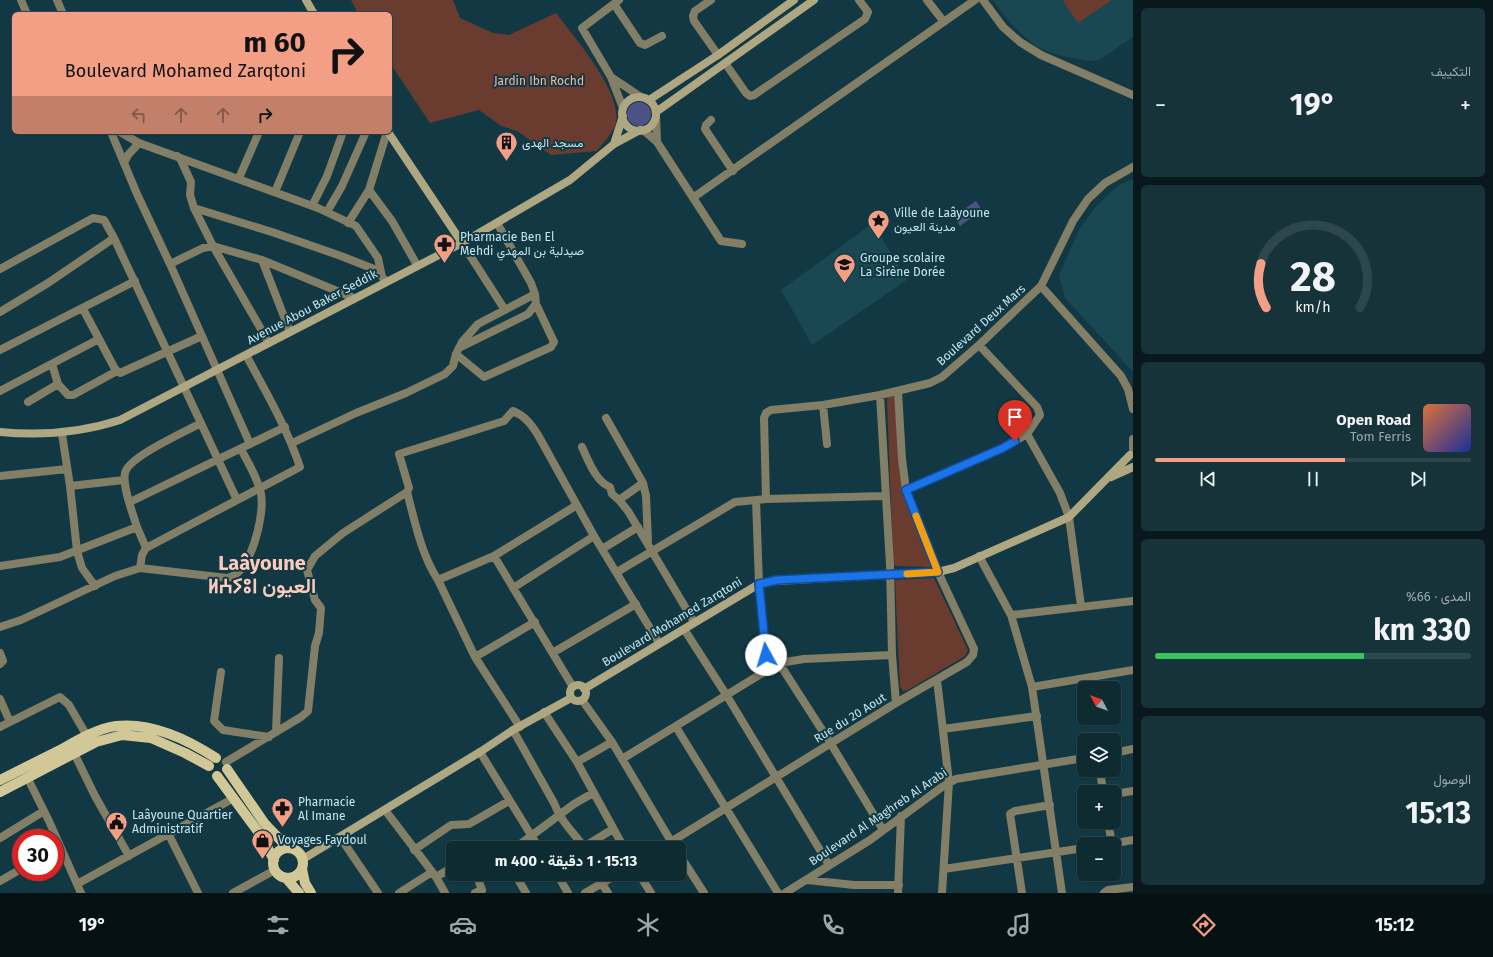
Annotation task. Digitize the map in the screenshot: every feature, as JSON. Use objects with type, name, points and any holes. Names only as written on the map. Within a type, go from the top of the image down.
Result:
[{"type":"main road","points":[[614,144],[623,112],[628,101],[645,98],[718,55],[794,0]]},
{"type":"main road","points":[[623,112],[624,120],[630,128],[641,130],[651,125],[656,114],[814,0]]},
{"type":"main road","points":[[645,98],[652,103],[656,114]]},
{"type":"main road","name":"Avenue Abou Baker Seddik","points":[[0,432],[35,435],[62,434],[104,426],[120,420],[354,298],[384,279],[462,243],[570,180],[614,144],[641,130]]},
{"type":"main road","points":[[389,134],[462,243]]},
{"type":"main road","points":[[1107,479],[1133,466],[1132,451]]},
{"type":"main road","name":"Boulevard Mohamed Zarqtoni","points":[[584,689],[759,584],[777,580],[938,572],[954,568],[1069,517],[1107,479],[1132,451]]},
{"type":"main road","points":[[579,686],[584,689],[585,695],[582,700],[576,701],[571,698],[570,692],[573,687],[579,686]]},
{"type":"main road","points":[[286,878],[296,876],[302,864],[340,837],[544,712],[571,698]]},
{"type":"main road","points":[[0,780],[86,736],[115,727],[144,727],[180,738],[216,758],[222,759],[265,824],[288,848],[297,851],[302,864],[305,883],[311,893]]},
{"type":"main road","points":[[0,792],[104,739],[132,735],[151,738],[173,747],[209,766]]},
{"type":"main road","points":[[216,758],[211,761],[209,766],[210,771],[217,776],[262,837],[277,874],[286,878],[298,893]]},
{"type":"main road","points":[[217,776],[224,773],[226,766]]},
{"type":"main road","points":[[274,865],[279,852],[288,848]]},
{"type":"street","points":[[21,0],[26,12]]},
{"type":"street","points":[[57,0],[62,12]]},
{"type":"street","points":[[711,0],[696,11],[693,16],[694,21],[718,55]]},
{"type":"street","points":[[725,63],[746,93],[750,96],[754,95],[865,19],[868,12],[859,0]]},
{"type":"street","points":[[927,0],[944,22]]},
{"type":"street","points":[[694,197],[975,0]]},
{"type":"street","points":[[983,0],[1003,27],[1020,42],[1041,55],[1133,95]]},
{"type":"street","points":[[623,112],[611,77],[582,28],[617,2],[640,42],[645,44],[662,36]]},
{"type":"street","points":[[611,77],[645,98]]},
{"type":"street","points":[[656,114],[658,142]]},
{"type":"street","points":[[711,120],[706,125],[706,129],[733,171]]},
{"type":"street","points":[[641,130],[658,142],[721,241],[742,244]]},
{"type":"street","points":[[112,134],[250,444]]},
{"type":"street","points":[[123,134],[139,143],[239,178],[328,212],[356,226],[378,258],[384,279]]},
{"type":"street","points":[[239,178],[258,134]]},
{"type":"street","points":[[275,192],[299,134]]},
{"type":"street","points":[[312,206],[327,176],[342,134]]},
{"type":"street","points":[[328,212],[342,186],[365,134]]},
{"type":"street","points":[[348,223],[369,190],[387,134]]},
{"type":"street","points":[[124,163],[131,151],[139,143]]},
{"type":"street","points":[[170,153],[180,158],[191,182],[190,195],[194,208],[213,246],[269,343]]},
{"type":"street","name":"Boulevard Deux Mars","points":[[766,499],[764,418],[766,413],[771,410],[823,405],[898,392],[930,383],[942,377],[979,345],[1041,286],[1073,220],[1088,199],[1105,183],[1133,167]]},
{"type":"street","points":[[369,190],[392,221],[417,265]]},
{"type":"street","points":[[194,208],[272,232],[334,255],[341,256],[374,269],[384,279]]},
{"type":"street","points":[[0,269],[93,218],[104,220],[135,280],[183,388],[219,459],[237,500]]},
{"type":"street","points":[[457,351],[484,377],[551,347],[554,342],[536,304],[535,294],[531,283],[497,223]]},
{"type":"street","points":[[0,312],[48,283],[114,238]]},
{"type":"street","points":[[462,243],[505,310]]},
{"type":"street","points":[[170,264],[203,248],[213,246],[262,260],[354,298]]},
{"type":"street","points":[[262,260],[290,332]]},
{"type":"street","points":[[0,350],[83,309],[135,280]]},
{"type":"street","points":[[1041,286],[1121,376],[1128,389],[1133,409],[1133,416]]},
{"type":"street","points":[[292,443],[356,413],[434,381],[450,371],[457,351],[471,331],[478,324],[535,294]]},
{"type":"street","points":[[457,351],[528,314],[536,304]]},
{"type":"street","points":[[83,309],[117,371],[123,373],[202,336]]},
{"type":"street","points":[[0,391],[99,339]]},
{"type":"street","points":[[906,490],[1003,448],[1027,434],[1039,420],[1039,411],[979,345]]},
{"type":"street","points":[[146,548],[300,468],[292,443],[246,355]]},
{"type":"street","points":[[52,364],[58,384],[68,395],[73,396],[117,371]]},
{"type":"street","points":[[28,402],[58,384]]},
{"type":"street","points":[[898,392],[902,459],[906,490],[938,572]]},
{"type":"street","points":[[880,395],[890,575],[892,655],[896,703]]},
{"type":"street","points":[[823,405],[827,444]]},
{"type":"street","points":[[226,766],[276,732],[304,716],[309,707],[316,646],[319,633],[320,608],[315,600],[307,570],[315,556],[343,533],[406,492],[409,488],[399,454],[504,421],[513,411],[525,418],[530,423],[594,536],[659,643]]},
{"type":"street","points":[[606,418],[644,483],[648,543]]},
{"type":"street","points":[[140,568],[146,548],[137,527],[124,480],[126,470],[131,462],[201,423]]},
{"type":"street","points":[[130,502],[284,427]]},
{"type":"street","points":[[62,434],[70,486],[77,551],[82,568],[95,586]]},
{"type":"street","points":[[1027,434],[1060,493],[1069,517],[1080,606]]},
{"type":"street","points":[[1132,451],[1133,439]]},
{"type":"street","points":[[582,448],[600,480],[604,485],[610,487],[612,494],[628,511],[694,622]]},
{"type":"street","points":[[0,627],[21,620],[116,576],[140,568],[227,578],[236,576],[246,564],[256,538],[262,500],[260,488],[241,449]]},
{"type":"street","points":[[0,476],[67,469]]},
{"type":"street","points":[[70,486],[124,480]]},
{"type":"street","points":[[619,500],[644,483]]},
{"type":"street","points":[[406,492],[424,553],[475,656],[516,729],[554,803],[558,816],[572,830],[579,841]]},
{"type":"street","points":[[617,572],[653,552],[728,506],[742,500],[885,496]]},
{"type":"street","points":[[756,500],[759,584],[767,669]]},
{"type":"street","points":[[438,580],[494,556],[577,505]]},
{"type":"street","points":[[0,566],[60,557],[137,527]]},
{"type":"street","points":[[602,549],[638,527]]},
{"type":"street","points":[[514,588],[594,536]]},
{"type":"street","points":[[494,556],[554,652],[573,687]]},
{"type":"street","points":[[979,556],[1011,615],[1032,687],[1045,765],[1062,893]]},
{"type":"street","name":"Rue du 20 Aout","points":[[680,841],[727,809],[896,703],[969,661],[974,651],[938,572]]},
{"type":"street","points":[[1011,615],[1133,601]]},
{"type":"street","points":[[554,652],[636,604]]},
{"type":"street","points":[[475,656],[534,622]]},
{"type":"street","points":[[684,629],[727,696],[829,865]]},
{"type":"street","points":[[0,653],[3,661],[0,664]]},
{"type":"street","points":[[622,759],[779,663],[804,659],[892,655]]},
{"type":"street","points":[[276,732],[279,658]]},
{"type":"street","points":[[779,663],[832,744],[883,830]]},
{"type":"street","points":[[1032,687],[1133,670]]},
{"type":"street","points":[[221,672],[214,721],[216,724],[223,730],[269,737]]},
{"type":"street","points":[[936,680],[949,782],[942,893]]},
{"type":"street","points":[[0,727],[60,697],[69,705],[86,736]]},
{"type":"street","points":[[0,699],[10,722]]},
{"type":"street","points":[[582,700],[612,742],[672,841]]},
{"type":"street","points":[[544,712],[577,762],[620,841]]},
{"type":"street","points":[[943,729],[1037,716]]},
{"type":"street","points":[[676,727],[778,893]]},
{"type":"street","points":[[577,762],[612,742]]},
{"type":"street","points":[[1121,752],[1133,749]]},
{"type":"street","points":[[480,752],[534,841]]},
{"type":"street","points":[[74,753],[95,796],[129,856]]},
{"type":"street","name":"Boulevard Al Maghreb Al Arabi","points":[[785,893],[796,890],[806,880],[883,830],[949,782],[971,776],[1077,759]]},
{"type":"street","points":[[27,777],[44,811],[51,829]]},
{"type":"street","points":[[1121,793],[1133,791]]},
{"type":"street","points":[[525,841],[558,816],[593,793]]},
{"type":"street","points":[[77,884],[234,798]]},
{"type":"street","points":[[414,850],[451,826],[469,824],[509,801]]},
{"type":"street","points":[[1022,893],[1018,858],[1010,814],[1015,811],[1050,805]]},
{"type":"street","points":[[385,810],[434,875],[445,893]]},
{"type":"street","points":[[0,837],[44,811]]},
{"type":"street","points":[[806,880],[899,889],[901,816]]},
{"type":"street","points":[[593,841],[613,829]]},
{"type":"street","points":[[169,834],[198,893]]},
{"type":"street","points":[[340,837],[378,893]]},
{"type":"street","points":[[1121,842],[1133,840]]},
{"type":"street","points":[[944,869],[1077,849]]},
{"type":"street","points":[[64,860],[81,893]]},
{"type":"street","points":[[234,893],[274,865]]},
{"type":"street","points":[[686,865],[704,893]]},
{"type":"street","points":[[399,893],[446,870]]},
{"type":"street","points":[[0,881],[12,874]]},
{"type":"street","points":[[478,881],[480,892]]},
{"type":"street","points":[[519,881],[526,893]]},
{"type":"street","points":[[561,881],[568,893]]},
{"type":"street","points":[[585,893],[607,881]]},
{"type":"street","points":[[643,881],[651,893]]},
{"type":"street","points":[[602,884],[608,893]]},
{"type":"street","points":[[1104,893],[1108,890],[1133,887]]},
{"type":"shaded area","points":[[993,0],[1133,0],[1133,37],[1099,60],[1090,61],[1061,56],[1039,48],[1026,38],[1011,24]]},
{"type":"shaded area","points":[[1133,179],[1133,372],[1065,298],[1059,275],[1080,228],[1098,204],[1119,185]]},
{"type":"shaded area","name":"Groupe scolaire La Sirène Dorée","points":[[873,223],[907,280],[812,345],[781,290]]},
{"type":"green space","name":"Jardin Ibn Rochd","points":[[351,0],[453,0],[460,18],[493,33],[509,35],[556,13],[585,51],[606,83],[613,99],[616,114],[614,129],[597,151],[551,155],[517,131],[501,126],[479,110],[430,123],[392,66],[392,12],[357,12]]},
{"type":"green space","points":[[1112,0],[1078,23],[1063,1]]},
{"type":"green space","points":[[890,395],[895,397],[897,401],[902,490],[933,558],[931,567],[895,566],[893,561],[887,399]]},
{"type":"green space","points":[[934,578],[968,650],[965,656],[908,690],[903,691],[900,686],[895,580]]},
{"type":"water","points":[[639,102],[648,105],[651,114],[648,123],[639,126],[630,123],[627,114],[630,105]]},
{"type":"water","points":[[976,201],[982,210],[960,226],[954,216]]},
{"type":"slow traffic","points":[[907,574],[938,572],[916,516]]},
{"type":"place","name":"مسجد الهدى","points":[[507,162]]},
{"type":"place","name":"Ville de Laâyoune مدينة العيون","points":[[879,240]]},
{"type":"place","name":"Pharmacie Ben El Mehdi صيدلية بن المهدي","points":[[445,264]]},
{"type":"place","name":"Groupe scolaire La Sirène Dorée","points":[[844,284]]},
{"type":"place","name":"Pharmacie Al Imane","points":[[283,828]]},
{"type":"place","name":"Laâyoune Quartier Administratif","points":[[116,842]]},
{"type":"place","name":"Voyages Faydoul","points":[[263,860]]},
{"type":"district","name":"Laâyoune ⵍⵄⵢⵓⵏ العيون","points":[[262,574]]},
{"type":"route","points":[[766,655],[759,584],[777,580],[938,572],[906,490],[1003,448],[1015,441]]}]
